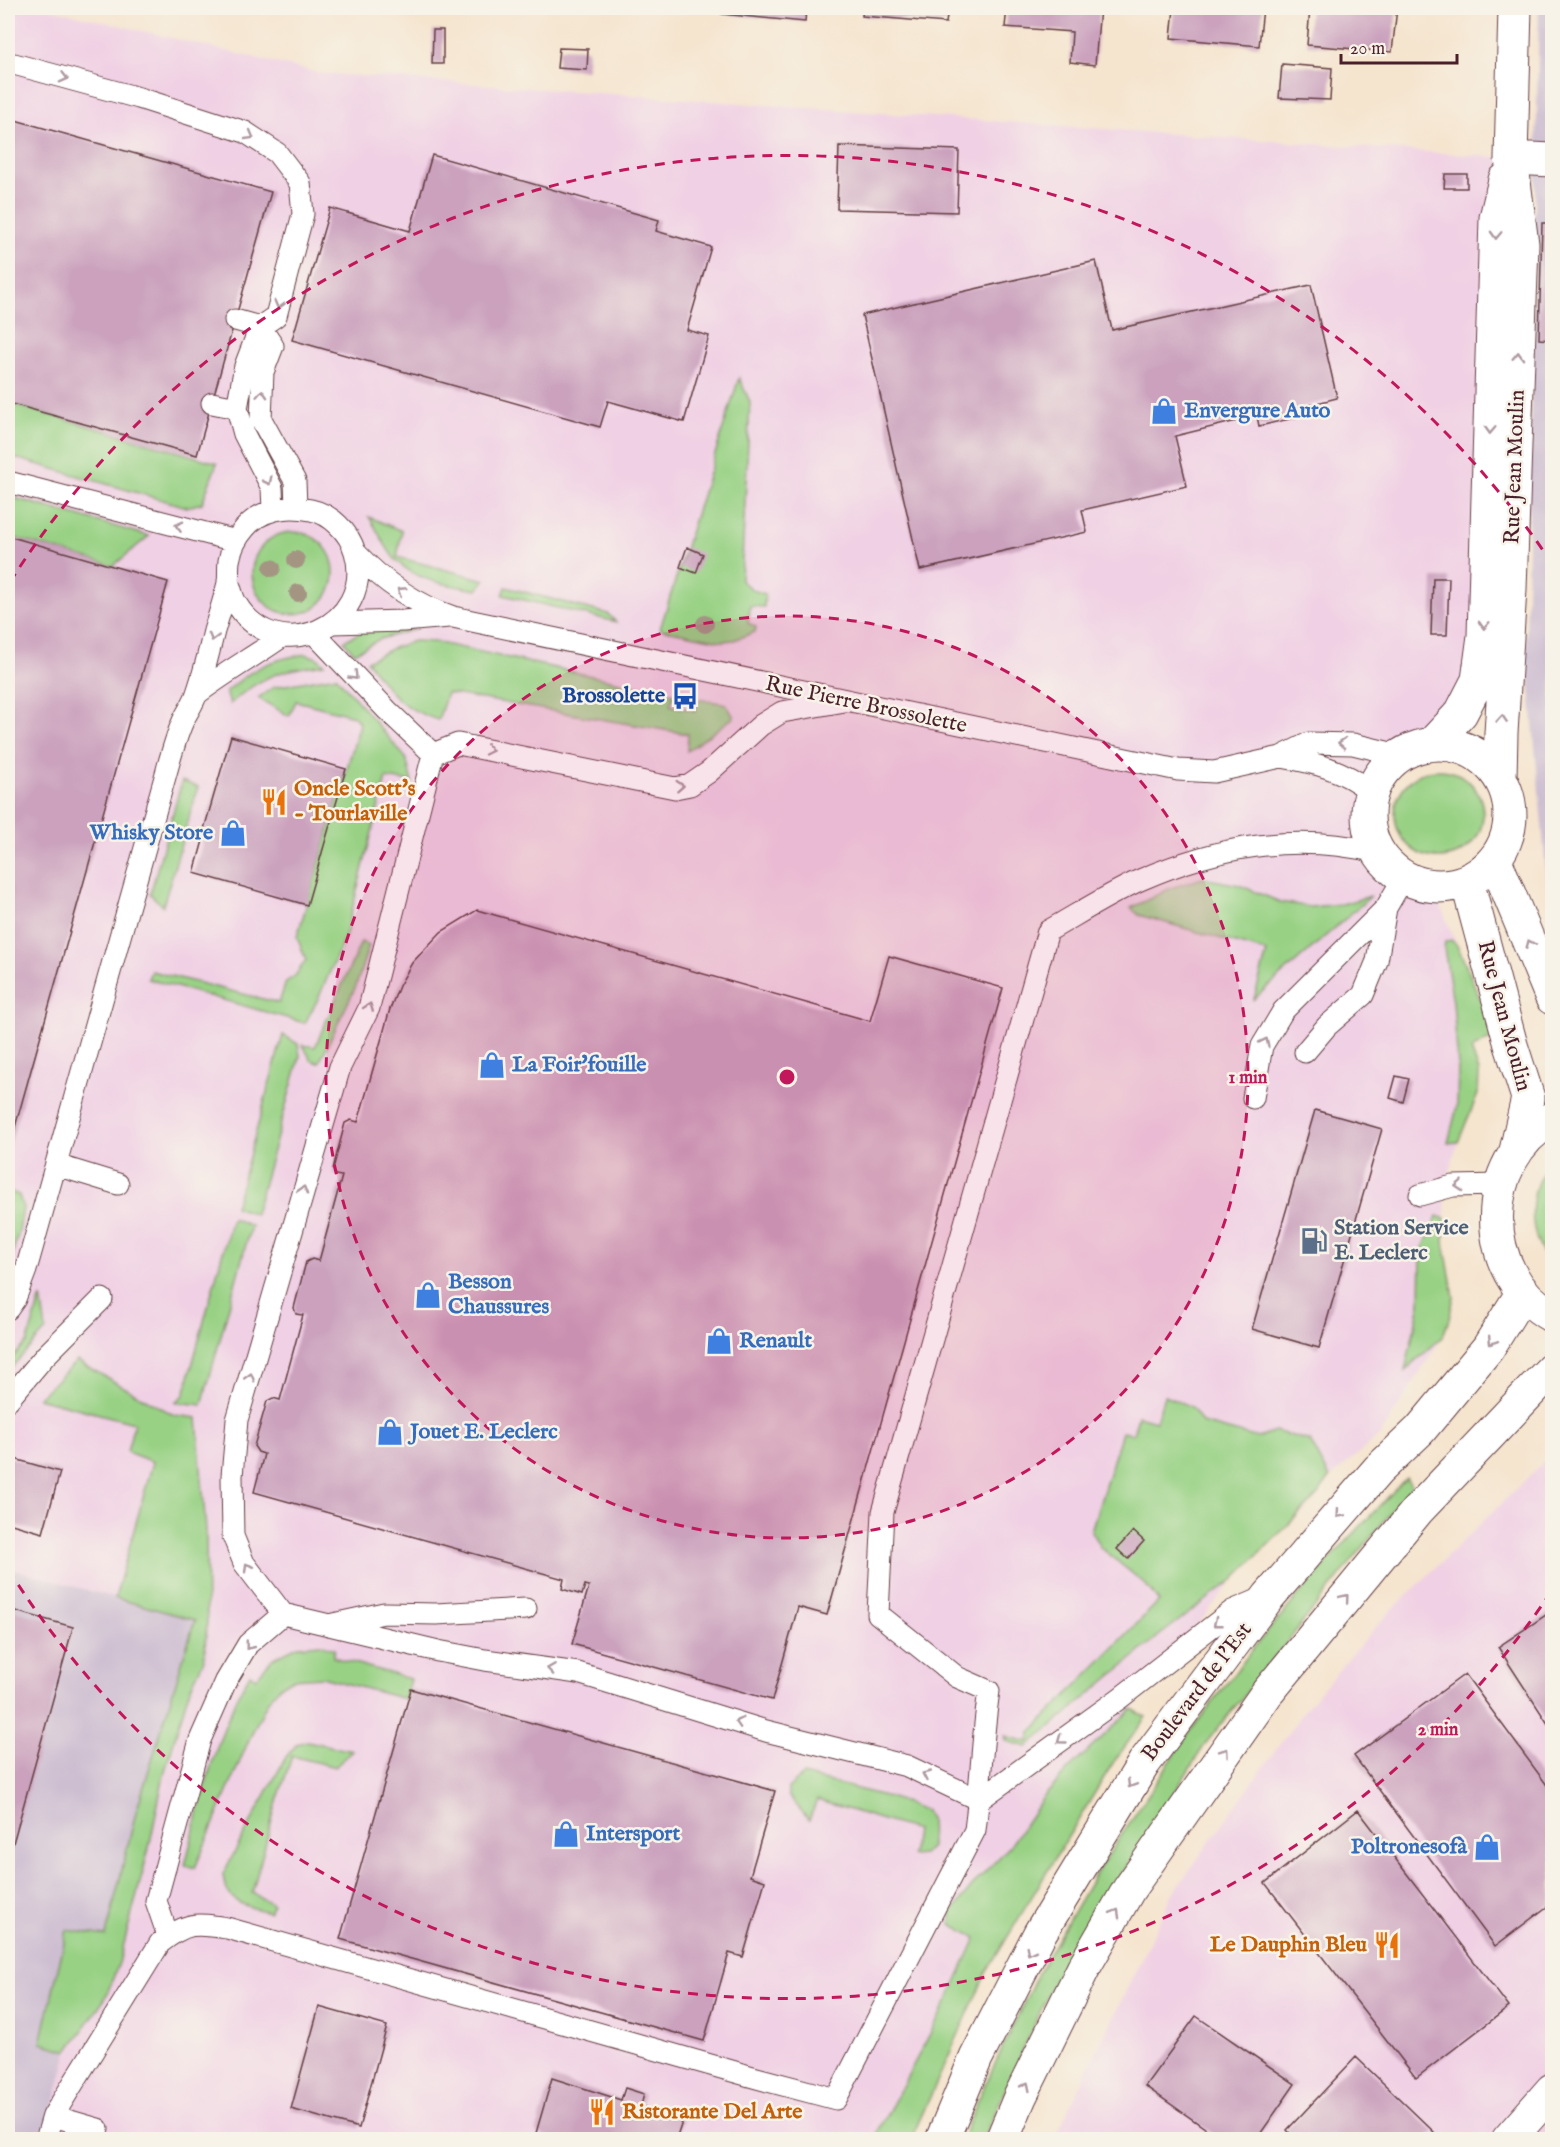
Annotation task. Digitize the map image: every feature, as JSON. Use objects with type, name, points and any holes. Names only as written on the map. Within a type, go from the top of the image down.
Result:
[{"type":"street","name":"Rue Jean Moulin","points":[[1500,778],[1510,590],[1522,244],[1511,158],[1515,8]]},
{"type":"street","name":"Rue Jean Moulin","points":[[1433,743],[1461,713],[1478,680],[1484,636],[1496,218],[1511,158]]},
{"type":"street","points":[[1511,158],[1551,160]]},
{"type":"street","name":"Rue Jean Moulin","points":[[1433,743],[1470,750],[1490,764],[1508,793],[1510,828],[1495,860],[1482,872],[1467,881],[1450,886],[1432,886],[1404,878],[1389,866],[1377,852],[1370,835],[1367,813],[1371,792],[1382,772],[1399,755],[1420,745],[1433,743]]},
{"type":"street","name":"Rue Jean Moulin","points":[[1495,860],[1552,998]]},
{"type":"street","name":"Rue Jean Moulin","points":[[1467,881],[1511,1045],[1528,1098],[1516,1151]]},
{"type":"street","points":[[1552,1119],[1541,1126],[1516,1151],[1500,1185],[1495,1222],[1503,1260],[1523,1292],[1552,1316]]},
{"type":"street","name":"Boulevard de l'Est","points":[[942,2139],[976,2058],[1040,1933],[1144,1763],[1269,1596],[1378,1470],[1420,1430],[1466,1376],[1488,1348],[1523,1292]]},
{"type":"street","points":[[1002,2139],[1020,2097],[1084,1967],[1129,1890],[1267,1693],[1417,1511],[1552,1369]]},
{"type":"street","points":[[1508,2139],[1552,2090]]},
{"type":"lane","points":[[8,65],[14,64],[139,98],[244,132],[277,153],[300,183],[303,214],[276,316],[260,327],[245,366],[237,408],[244,434],[273,488],[273,510]]},
{"type":"lane","points":[[235,320],[260,327],[273,346],[264,372],[261,419],[295,482],[296,506]]},
{"type":"lane","points":[[212,403],[237,408]]},
{"type":"lane","points":[[8,482],[236,541]]},
{"type":"lane","points":[[8,1309],[15,1299],[26,1270],[165,777],[183,721],[197,694],[228,581],[229,561],[236,541],[245,527],[258,517],[273,510],[296,506],[316,511],[333,520],[346,534],[355,552],[358,578],[350,603],[333,623],[314,633],[283,636],[264,630],[247,618],[235,601],[228,581]]},
{"type":"lane","name":"Rue Pierre Brossolette","points":[[355,552],[376,575],[413,599],[453,617],[1178,770],[1214,772],[1281,757],[1309,742],[1353,744],[1399,755]]},
{"type":"lane","name":"Rue Pierre Brossolette","points":[[333,623],[453,617]]},
{"type":"lane","points":[[314,633],[387,710],[433,754]]},
{"type":"lane","points":[[197,694],[283,636]]},
{"type":"lane","points":[[433,754],[458,744],[675,788],[690,785],[709,772],[761,725],[782,712],[845,701]]},
{"type":"lane","points":[[433,754],[369,1008],[340,1067],[237,1420],[232,1476],[233,1536],[244,1563],[283,1614],[485,1660],[578,1673],[766,1731],[907,1766],[979,1800]]},
{"type":"lane","name":"Rue Pierre Brossolette","points":[[1281,757],[1317,763],[1354,778],[1371,792]]},
{"type":"lane","points":[[46,2139],[53,2116],[160,1943],[177,1929],[197,1923],[227,1928],[836,2099],[975,1830],[982,1737],[989,1691],[957,1677],[878,1614],[884,1512],[1048,931],[1139,880],[1200,858],[1244,847],[1333,843],[1377,852]]},
{"type":"lane","points":[[1253,1098],[1262,1046],[1283,1011],[1386,908],[1404,878]]},
{"type":"lane","points":[[1305,1052],[1327,1026],[1363,995],[1377,961],[1386,908]]},
{"type":"lane","points":[[56,1165],[118,1184]]},
{"type":"lane","points":[[1420,1195],[1453,1186],[1500,1185]]},
{"type":"lane","points":[[8,1400],[45,1356],[102,1299]]},
{"type":"lane","points":[[979,1800],[1120,1698],[1232,1611],[1269,1596]]},
{"type":"lane","points":[[328,1625],[384,1613],[436,1614],[526,1609]]},
{"type":"lane","points":[[168,1936],[156,1901],[200,1740],[226,1681],[248,1644],[283,1614]]},
{"type":"lane","points":[[53,2116],[98,2129]]},
{"type":"shaded area","points":[[8,8],[46,8],[319,73],[1511,158],[1478,680],[1420,745],[1399,755],[1382,772],[1371,792],[1367,813],[1370,835],[1377,852],[1389,866],[1404,878],[1432,886],[1496,1036],[1471,1049],[1479,1072],[1478,1094],[1458,1142],[1446,1183],[1444,1242],[1454,1297],[1449,1319],[1443,1336],[1380,1435],[1330,1478],[1317,1496],[1233,1580],[1132,1709],[1068,1770],[1042,1799],[1010,1846],[974,1884],[951,1913],[951,1924],[977,1938],[948,2000],[874,2139],[45,2139],[68,2051],[106,1936],[195,1620],[8,1568]]},
{"type":"shaded area","points":[[1539,8],[1552,8],[1552,895],[1547,883],[1526,644]]},
{"type":"shaded area","points":[[1552,1454],[1552,2139],[1054,2140],[1173,1893],[1306,1708],[1379,1623]]},
{"type":"shaded area","points":[[8,1568],[195,1620],[136,1812],[106,1936],[68,2051],[45,2139],[8,2139]]},
{"type":"green space","points":[[739,378],[750,402],[741,581],[753,590],[765,594],[764,607],[750,606],[748,623],[756,627],[755,632],[734,640],[721,641],[660,629]]},
{"type":"green space","points":[[8,403],[217,463],[202,503],[187,507],[8,456]]},
{"type":"green space","points":[[8,496],[149,536],[113,566],[8,536]]},
{"type":"green space","points":[[369,517],[402,531],[397,557],[485,580],[477,590],[423,578],[404,567],[393,557]]},
{"type":"green space","points":[[293,532],[309,535],[322,544],[331,557],[334,573],[331,589],[322,602],[309,611],[293,614],[277,611],[264,602],[255,589],[252,573],[255,557],[264,544],[277,535]]},
{"type":"green space","points":[[506,587],[608,614],[616,622],[503,595]]},
{"type":"green space","points":[[366,629],[416,629],[380,639],[354,653],[344,641]]},
{"type":"green space","points":[[414,641],[435,642],[675,694],[670,705],[695,711],[698,699],[726,704],[734,717],[687,751],[688,734],[447,693],[438,720],[414,710],[397,698],[367,661]]},
{"type":"green space","points":[[306,654],[325,664],[274,675],[253,686],[230,704],[226,692],[245,676],[272,662]]},
{"type":"green space","points":[[336,676],[406,758],[412,782],[386,778],[345,937],[305,1023],[148,979],[151,971],[279,1003],[286,982],[295,976],[306,960],[297,937],[360,724],[354,716],[296,701],[289,716],[258,698],[274,687]]},
{"type":"green space","points":[[1439,770],[1456,774],[1470,783],[1479,797],[1483,814],[1479,831],[1470,845],[1456,854],[1439,858],[1422,854],[1408,845],[1399,831],[1395,814],[1399,797],[1408,783],[1422,774]]},
{"type":"green space","points":[[182,781],[198,787],[163,906],[150,894]]},
{"type":"green space","points":[[1203,878],[1239,885],[1280,902],[1310,907],[1342,904],[1371,896],[1254,999],[1267,952],[1139,915],[1131,908],[1171,888]]},
{"type":"green space","points":[[1451,940],[1461,954],[1496,1036],[1471,1049],[1479,1072],[1478,1094],[1458,1142],[1448,1143],[1457,1107],[1458,1066],[1453,1002],[1444,948],[1445,942]]},
{"type":"green space","points":[[361,942],[369,945],[356,986],[319,1063],[311,1060],[303,1045],[315,1047]]},
{"type":"green space","points":[[283,1035],[298,1044],[300,1056],[255,1214],[235,1207]]},
{"type":"green space","points":[[1552,1160],[1552,1265],[1545,1257],[1536,1237],[1533,1205],[1537,1184]]},
{"type":"green space","points":[[8,1191],[19,1195],[23,1208],[19,1232],[8,1267]]},
{"type":"green space","points":[[1437,1216],[1445,1219],[1444,1242],[1454,1297],[1443,1336],[1405,1371],[1420,1304],[1421,1253]]},
{"type":"green space","points":[[232,1218],[251,1226],[202,1405],[176,1402],[184,1395]]},
{"type":"green space","points":[[41,1297],[46,1330],[8,1371],[8,1362],[27,1343]]},
{"type":"green space","points":[[77,1361],[174,1415],[197,1418],[206,1530],[207,1623],[204,1660],[189,1691],[164,1774],[149,1848],[119,1963],[105,1999],[68,2051],[41,2043],[67,1930],[106,1936],[136,1812],[195,1620],[115,1598],[153,1462],[127,1452],[134,1423],[38,1398]]},
{"type":"green space","points":[[1164,1396],[1192,1407],[1202,1423],[1258,1438],[1275,1431],[1310,1441],[1330,1478],[1317,1496],[1233,1580],[1160,1635],[1027,1747],[1006,1741],[1005,1736],[1029,1742],[1031,1732],[1159,1601],[1144,1583],[1100,1547],[1091,1531],[1122,1432],[1133,1434],[1138,1416],[1156,1421]]},
{"type":"green space","points":[[1406,1478],[1412,1486],[1206,1743],[1055,1979],[983,2139],[962,2140],[978,2100],[1040,1969],[1093,1878],[1189,1733],[1256,1645],[1330,1559]]},
{"type":"green space","points":[[320,1644],[335,1649],[333,1657],[410,1679],[405,1699],[322,1677],[292,1679],[279,1687],[268,1701],[251,1735],[195,1868],[185,1865],[204,1791],[227,1719],[250,1674],[256,1678],[273,1658],[298,1646]]},
{"type":"green space","points":[[1132,1709],[1146,1717],[1111,1766],[988,1969],[911,2139],[874,2139],[948,2000],[976,1938],[951,1924],[951,1913],[974,1884],[1010,1846],[1042,1799],[1068,1770]]},
{"type":"green space","points":[[307,1741],[352,1751],[335,1767],[292,1756],[252,1893],[273,1904],[269,1912],[244,1905],[232,1898],[223,1874],[286,1757],[297,1744]]},
{"type":"green space","points":[[803,1775],[892,1798],[925,1810],[930,1819],[931,1847],[923,1855],[912,1856],[916,1830],[817,1800],[809,1820],[788,1795],[788,1788]]},
{"type":"building","points":[[722,8],[806,8],[805,22],[722,14]]},
{"type":"building","points":[[863,8],[948,8],[946,23],[862,16]]},
{"type":"building","points":[[1007,8],[1100,8],[1095,65],[1070,62],[1072,32],[1005,27]]},
{"type":"building","points":[[1174,8],[1263,8],[1259,46],[1171,38]]},
{"type":"building","points":[[1310,8],[1397,8],[1392,52],[1307,45]]},
{"type":"building","points":[[433,30],[443,30],[443,64],[432,64]]},
{"type":"building","points":[[559,48],[588,49],[587,70],[557,68]]},
{"type":"building","points":[[1282,64],[1332,68],[1330,100],[1279,98]]},
{"type":"building","points":[[8,118],[271,192],[197,455],[8,403]]},
{"type":"building","points":[[839,146],[959,150],[957,212],[837,209]]},
{"type":"building","points":[[432,155],[659,220],[656,231],[711,247],[687,330],[709,336],[684,422],[608,401],[600,427],[292,340],[330,208],[410,231]]},
{"type":"building","points":[[1445,174],[1467,174],[1467,188],[1444,188]]},
{"type":"building","points":[[1542,223],[1552,223],[1552,340],[1539,339]]},
{"type":"building","name":"Envergure Auto","points":[[1096,261],[1112,330],[1311,285],[1337,398],[1301,407],[1303,416],[1259,426],[1257,416],[1175,436],[1187,486],[1082,510],[1087,532],[920,570],[862,315]]},
{"type":"building","points":[[8,536],[168,582],[8,1152]]},
{"type":"building","points":[[687,547],[703,554],[696,573],[680,567]]},
{"type":"building","points":[[1433,578],[1449,578],[1447,635],[1431,635]]},
{"type":"building","name":"Oncle Scott's - Tourlaville","points":[[231,736],[346,769],[307,905],[194,873],[204,837],[202,836]]},
{"type":"building","points":[[477,910],[870,1021],[889,956],[1003,988],[827,1615],[798,1607],[772,1700],[572,1644],[589,1586],[585,1585],[582,1595],[562,1589],[564,1579],[254,1492],[264,1454],[258,1452],[254,1446],[267,1401],[273,1398],[280,1400],[303,1315],[296,1314],[294,1308],[306,1262],[312,1259],[319,1261],[342,1176],[335,1175],[333,1169],[345,1123],[351,1120],[358,1122],[390,1009],[399,986],[412,963],[441,932]]},
{"type":"building","points":[[1396,1076],[1409,1079],[1403,1102],[1390,1098]]},
{"type":"building","name":"Station Service E. Leclerc","points":[[1315,1110],[1382,1129],[1319,1348],[1252,1329]]},
{"type":"building","points":[[8,1457],[60,1472],[43,1533],[8,1523]]},
{"type":"building","points":[[1133,1531],[1144,1541],[1128,1559],[1117,1549]]},
{"type":"building","points":[[8,1609],[73,1627],[10,1854],[8,1854]]},
{"type":"building","points":[[1552,1611],[1552,1730],[1498,1647]]},
{"type":"building","name":"Poltronesofà","points":[[1465,1674],[1552,1792],[1552,1903],[1495,1946],[1354,1756]]},
{"type":"building","name":"Intersport","points":[[411,1689],[775,1791],[750,1876],[765,1881],[743,1957],[729,1953],[704,2041],[340,1939]]},
{"type":"building","name":"Le Dauphin Bleu","points":[[1358,1810],[1509,2007],[1416,2078],[1265,1883]]},
{"type":"building","points":[[319,2007],[387,2026],[359,2128],[291,2109]]},
{"type":"building","points":[[1196,2016],[1295,2084],[1256,2140],[1222,2140],[1145,2086]]},
{"type":"building","points":[[1356,2057],[1434,2132],[1426,2140],[1337,2140],[1333,2136],[1329,2140],[1296,2140],[1287,2130]]},
{"type":"building","name":"Ristorante Del Arte","points":[[552,2078],[621,2100],[625,2088],[644,2094],[641,2106],[683,2119],[676,2140],[556,2140],[536,2133]]},
{"type":"place","name":"Envergure Auto","points":[[1164,411]]},
{"type":"place","name":"Brossolette","points":[[685,696]]},
{"type":"place","name":"Oncle Scott's - Tourlaville","points":[[274,802]]},
{"type":"place","name":"Whisky Store","points":[[233,833]]},
{"type":"place","name":"La Foir'fouille","points":[[492,1065]]},
{"type":"place","name":"Station Service E. Leclerc","points":[[1314,1241]]},
{"type":"place","name":"Besson Chaussures","points":[[428,1295]]},
{"type":"place","name":"Renault","points":[[719,1341]]},
{"type":"place","name":"Jouet E. Leclerc","points":[[390,1432]]},
{"type":"place","name":"Intersport","points":[[566,1834]]},
{"type":"place","name":"Poltronesofà","points":[[1487,1847]]},
{"type":"place","name":"Le Dauphin Bleu","points":[[1387,1945]]},
{"type":"place","name":"Ristorante Del Arte","points":[[602,2112]]}]
